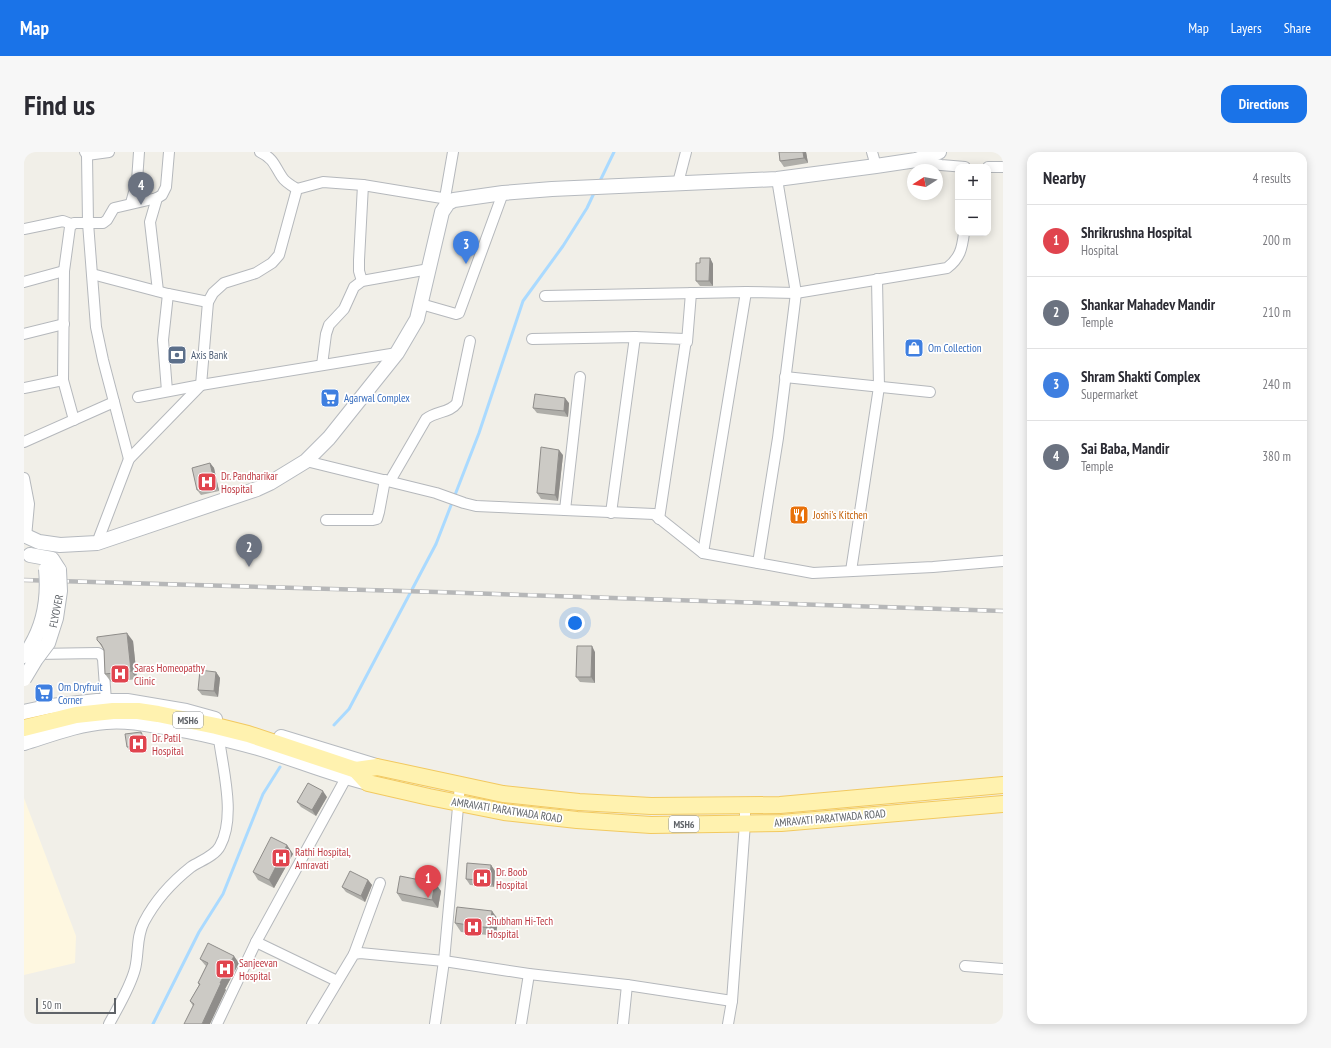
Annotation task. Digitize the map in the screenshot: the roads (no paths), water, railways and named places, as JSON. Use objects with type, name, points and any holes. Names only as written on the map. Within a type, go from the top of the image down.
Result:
[{"type":"main road","name":"MSH6","points":[[27,725],[76,715],[112,711],[158,714],[248,734],[350,772],[377,767],[503,794],[579,802],[651,806],[780,805],[1003,785]]},
{"type":"main road","name":"AMRAVATI PARATWADA ROAD","points":[[350,772],[368,783],[504,812],[577,820],[651,825],[781,823],[1003,804]]},
{"type":"street","points":[[109,152],[86,154],[88,223],[96,327],[129,459]]},
{"type":"street","points":[[131,204],[137,182],[138,152]]},
{"type":"street","points":[[24,229],[63,221],[71,224],[102,223],[105,222],[114,208],[157,198],[162,195],[166,187],[169,152]]},
{"type":"street","points":[[260,152],[268,156],[282,177],[297,190]]},
{"type":"street","points":[[24,478],[29,509],[25,536],[39,542],[60,545],[97,543],[257,489],[270,483],[306,461],[329,438],[397,353],[417,319],[442,212],[449,199],[453,152]]},
{"type":"street","points":[[678,183],[686,152]]},
{"type":"street","points":[[872,152],[876,166]]},
{"type":"street","points":[[297,190],[323,182],[363,185],[449,199],[552,189],[776,179],[916,160],[939,152]]},
{"type":"street","points":[[916,160],[955,166]]},
{"type":"street","points":[[991,167],[1003,167]]},
{"type":"street","points":[[758,563],[778,438],[796,293],[776,179]]},
{"type":"street","points":[[362,281],[359,271],[359,260],[363,185]]},
{"type":"street","points":[[97,543],[129,459],[202,385],[208,302],[213,293],[224,283],[256,273],[272,263],[279,255],[297,190]]},
{"type":"street","points":[[421,304],[456,314],[459,313],[504,193]]},
{"type":"street","points":[[157,198],[150,222],[163,292],[163,340],[167,392]]},
{"type":"street","points":[[71,224],[64,271],[63,380],[74,420]]},
{"type":"street","points":[[545,296],[746,292],[796,293],[947,268],[954,263],[962,250],[964,236]]},
{"type":"street","points":[[322,365],[326,334],[329,325],[344,309],[354,287],[362,281],[429,269]]},
{"type":"street","points":[[24,282],[64,271]]},
{"type":"street","points":[[92,274],[208,302]]},
{"type":"street","points":[[851,571],[879,387],[878,279]]},
{"type":"street","points":[[704,553],[746,292]]},
{"type":"street","points":[[659,519],[687,342],[691,293]]},
{"type":"street","points":[[24,334],[64,324]]},
{"type":"street","points":[[532,339],[636,337],[685,339],[687,342]]},
{"type":"street","points":[[611,513],[636,337]]},
{"type":"street","points":[[326,520],[376,519],[388,481],[426,419],[431,415],[450,410],[457,403],[470,341]]},
{"type":"street","points":[[138,397],[397,353]]},
{"type":"street","points":[[565,510],[580,377]]},
{"type":"street","points":[[785,377],[930,392]]},
{"type":"street","points":[[24,388],[63,380]]},
{"type":"street","points":[[24,442],[114,402]]},
{"type":"street","points":[[306,461],[436,493],[476,506],[654,514],[704,553],[813,573],[933,567],[1003,561]]},
{"type":"street","name":"FLYOVER","points":[[24,679],[48,643],[56,618],[60,591],[59,570],[52,559],[27,554]]},
{"type":"street","name":"FLYOVER","points":[[24,655],[38,632],[46,606],[47,582],[46,569],[27,554]]},
{"type":"street","points":[[24,655],[98,653],[101,655],[103,660],[106,701]]},
{"type":"street","name":"MSH6","points":[[24,712],[51,706],[97,701],[127,701],[186,711],[263,731],[377,767]]},
{"type":"street","name":"MSH6","points":[[24,744],[51,734],[84,726],[106,722],[134,722],[182,729],[350,772]]},
{"type":"street","points":[[109,1024],[131,980],[137,960],[139,934],[148,914],[163,893],[190,868],[211,856],[220,847],[227,822],[228,804],[219,739]]},
{"type":"street","points":[[217,1024],[256,942],[350,772]]},
{"type":"street","points":[[435,1024],[444,961],[460,785]]},
{"type":"street","points":[[728,1024],[732,1001],[745,824],[745,805]]},
{"type":"street","points":[[312,1024],[354,954],[380,883]]},
{"type":"street","points":[[256,942],[337,981]]},
{"type":"street","points":[[354,954],[360,953],[444,961],[529,974],[627,985],[732,1001]]},
{"type":"street","points":[[964,966],[1003,969]]},
{"type":"street","points":[[521,1024],[529,974]]},
{"type":"street","points":[[623,1024],[627,985]]},
{"type":"waterway","points":[[599,183],[614,152]]},
{"type":"waterway","points":[[334,725],[349,709],[436,544],[479,433],[523,301],[563,246],[587,208],[595,191]]},
{"type":"waterway","points":[[153,1024],[199,932],[223,894],[263,794],[280,767]]},
{"type":"railway","points":[[24,580],[1003,611]]},
{"type":"place","name":"Sai Baba, Mandir","points":[[141,205]]},
{"type":"place","name":"Shram Shakti Complex","points":[[466,264]]},
{"type":"place","name":"Om Collection","points":[[914,348]]},
{"type":"place","name":"Axis Bank","points":[[177,355]]},
{"type":"place","name":"Agarwal Complex","points":[[330,398]]},
{"type":"place","name":"Dr. Pandharikar Hospital","points":[[207,482]]},
{"type":"place","name":"Joshi's Kitchen","points":[[799,515]]},
{"type":"place","name":"Shankar Mahadev Mandir","points":[[249,567]]},
{"type":"place","name":"Saras Homeopathy Clinic","points":[[120,674]]},
{"type":"place","name":"Om Dryfruit Corner","points":[[44,693]]},
{"type":"place","name":"Dr. Patil Hospital","points":[[138,744]]},
{"type":"place","name":"Rathi Hospital, Amravati","points":[[281,858]]},
{"type":"place","name":"Dr. Boob Hospital","points":[[482,878]]},
{"type":"place","name":"Shrikrushna Hospital","points":[[428,898]]},
{"type":"place","name":"Shubham Hi-Tech Hospital","points":[[473,927]]},
{"type":"place","name":"Sanjeevan Hospital","points":[[225,969]]}]
